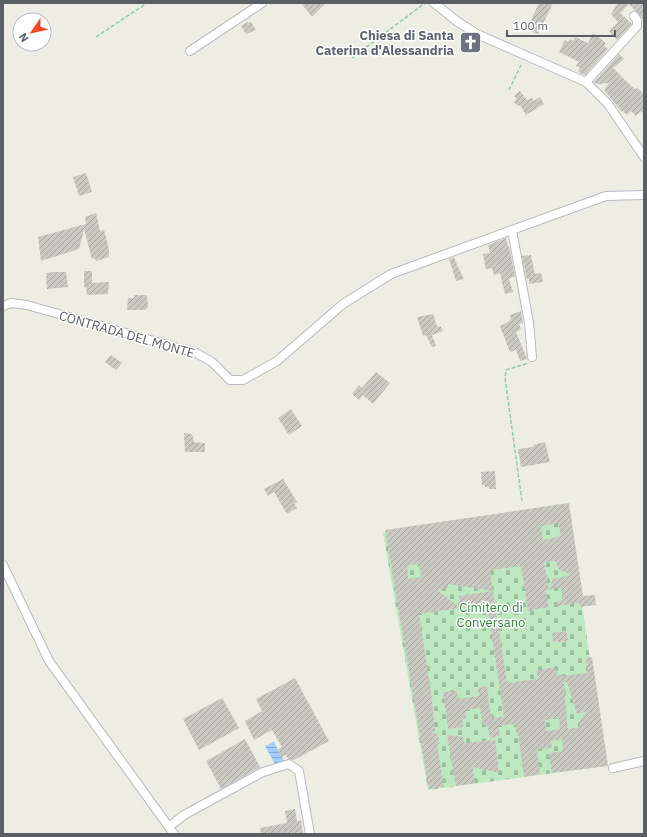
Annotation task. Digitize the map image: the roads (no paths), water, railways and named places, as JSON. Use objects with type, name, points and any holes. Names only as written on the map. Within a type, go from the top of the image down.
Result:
[{"type":"street","points":[[190,51],[262,3]]},
{"type":"street","points":[[434,3],[471,30],[525,56],[586,82],[608,104],[644,157]]},
{"type":"street","points":[[586,82],[637,26],[637,20],[634,16]]},
{"type":"street","points":[[532,357],[529,323],[512,230],[606,196],[644,195]]},
{"type":"street","name":"CONTRADA DEL MONTE","points":[[3,306],[11,303],[27,305],[196,353],[212,362],[230,380],[236,382],[256,374],[277,362],[343,304],[385,277],[512,230]]},
{"type":"street","points":[[3,565],[48,661],[170,826],[174,834]]},
{"type":"street","points":[[613,768],[644,761]]},
{"type":"street","points":[[170,826],[184,815],[263,772],[289,764],[298,771],[310,834]]},
{"type":"water","points":[[274,742],[284,761],[276,766],[265,746]]},
{"type":"place","name":"Chiesa di Santa Caterina d'Alessandria","points":[[470,42]]},
{"type":"park label","name":"Cimitero di Conversano","points":[[491,614]]}]
